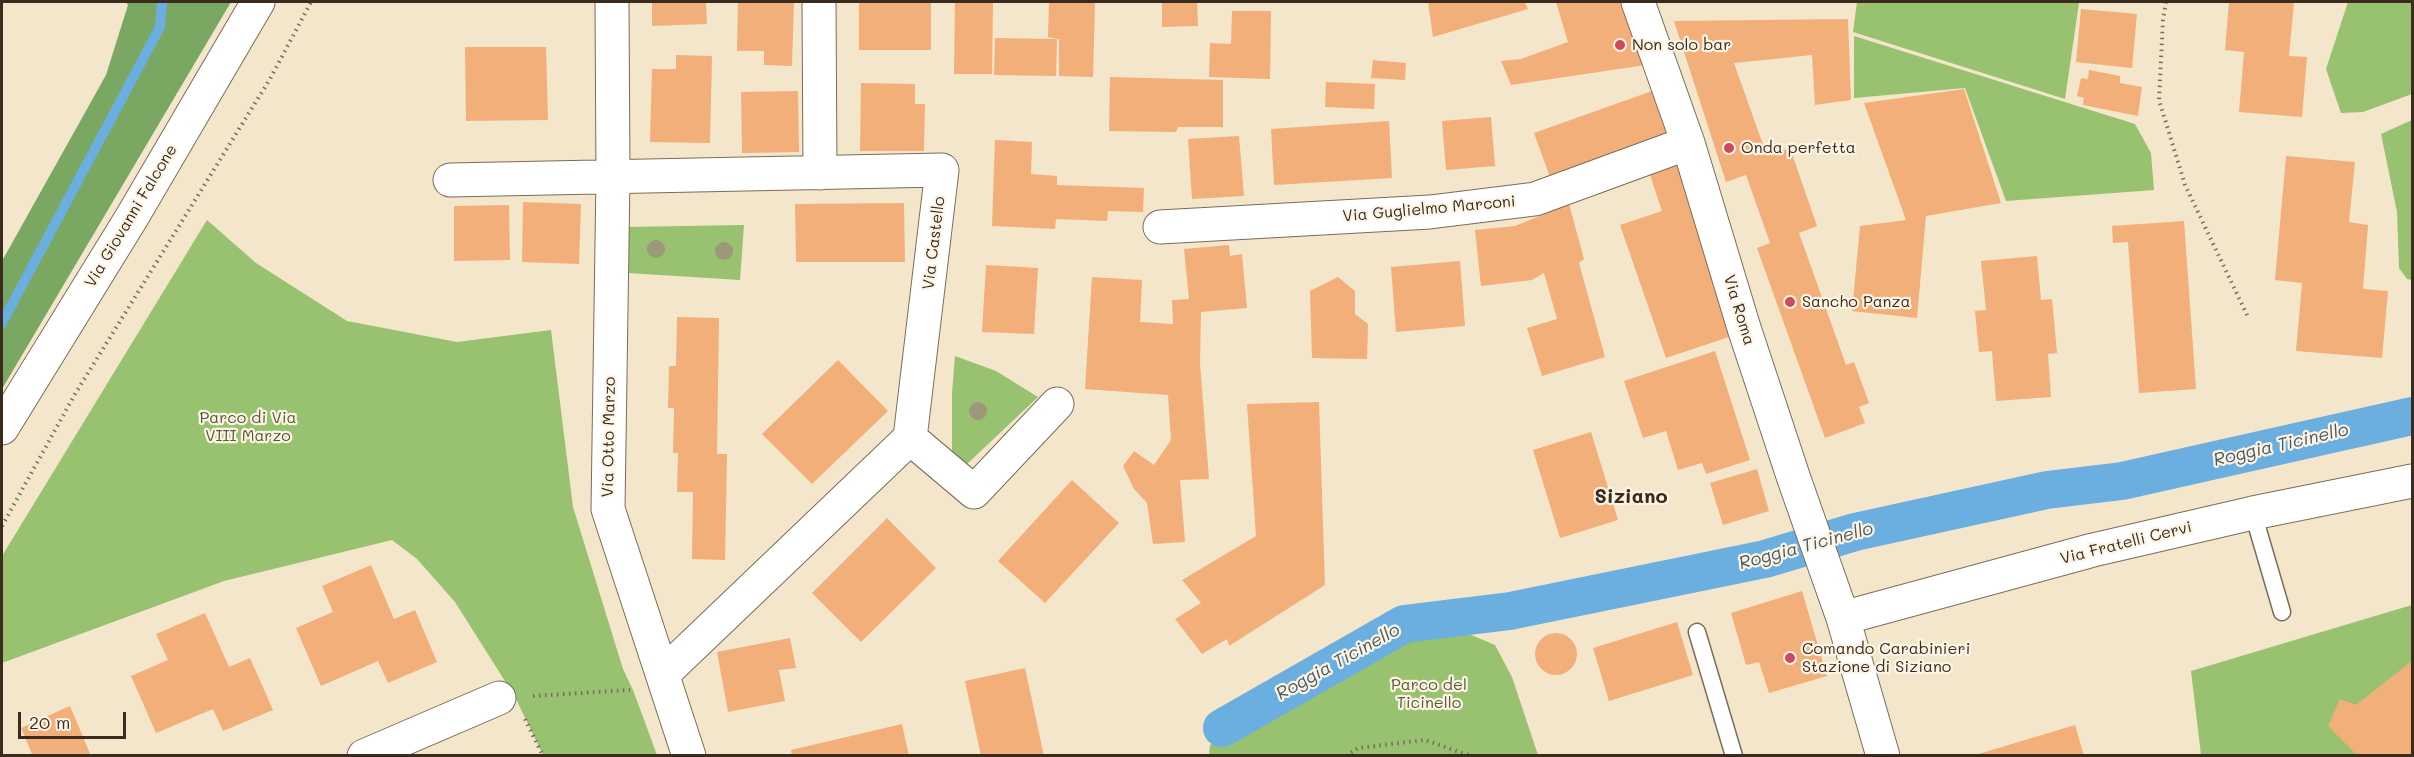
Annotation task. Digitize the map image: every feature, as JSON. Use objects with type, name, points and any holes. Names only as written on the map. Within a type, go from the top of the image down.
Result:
[{"type":"street","name":"Via Giovanni Falcone","points":[[2,428],[132,218],[258,2]]},
{"type":"street","points":[[612,2],[613,177]]},
{"type":"street","points":[[819,2],[820,174]]},
{"type":"street","name":"Via Roma","points":[[1638,2],[1688,143],[1744,328],[1843,618],[1874,753]]},
{"type":"street","name":"Via Guglielmo Marconi","points":[[1160,227],[1430,212],[1535,199],[1688,143]]},
{"type":"street","name":"Via Castello","points":[[450,180],[942,170],[910,438]]},
{"type":"street","name":"Via Otto Marzo","points":[[613,177],[608,508],[689,756]]},
{"type":"street","points":[[665,680],[910,438],[975,492],[1057,404]]},
{"type":"street","name":"Via Fratelli Cervi","points":[[1843,618],[2092,550],[2253,513],[2412,481]]},
{"type":"street","points":[[364,756],[507,697]]},
{"type":"lane","points":[[2253,513],[2282,612]]},
{"type":"lane","points":[[1696,632],[1734,756]]},
{"type":"path","points":[[2,526],[75,394],[270,79],[312,2]]},
{"type":"path","points":[[2166,2],[2163,20],[2160,100],[2185,184],[2248,317]]},
{"type":"path","points":[[543,756],[507,697],[633,690],[665,680]]},
{"type":"path","points":[[1346,756],[1358,748],[1425,740],[1471,756]]},
{"type":"green space","points":[[126,2],[231,2],[2,389],[2,261],[106,75],[128,5]]},
{"type":"green space","points":[[1857,2],[2085,2],[2079,3],[2065,99],[1853,32]]},
{"type":"green space","points":[[2348,2],[2412,2],[2412,94],[2363,112],[2341,113],[2326,69]]},
{"type":"green space","points":[[1854,36],[2135,124],[2151,153],[2154,190],[2006,201],[1965,88],[1854,98]]},
{"type":"green space","points":[[2412,120],[2412,280],[2407,279],[2399,268],[2397,212],[2381,134]]},
{"type":"green space","name":"Parco di Via VIII Marzo","points":[[207,220],[256,263],[347,321],[457,342],[551,330],[573,507],[623,669],[657,755],[543,755],[515,697],[455,602],[417,559],[392,540],[224,581],[2,663],[2,556]]},
{"type":"green space","points":[[744,225],[740,280],[628,273],[626,227]]},
{"type":"green space","points":[[955,356],[996,371],[1038,397],[966,465],[952,456],[952,393]]},
{"type":"green space","points":[[2412,605],[2412,755],[2201,755],[2191,671]]},
{"type":"green space","name":"Parco del Ticinello","points":[[1464,632],[1495,645],[1512,677],[1538,755],[1209,755],[1210,745],[1291,698],[1371,642],[1412,633]]},
{"type":"building","points":[[652,2],[706,2],[707,24],[652,26]]},
{"type":"building","points":[[738,2],[794,2],[792,66],[764,65],[764,51],[737,51]]},
{"type":"building","points":[[859,2],[931,2],[931,50],[859,50]]},
{"type":"building","points":[[955,2],[993,2],[992,74],[954,74]]},
{"type":"building","points":[[1049,2],[1095,2],[1093,77],[1059,76],[1059,40],[1062,40],[1048,37]]},
{"type":"building","points":[[1162,2],[1197,2],[1198,26],[1162,27]]},
{"type":"building","points":[[1428,2],[1525,2],[1528,9],[1433,37]]},
{"type":"building","points":[[1556,2],[1620,2],[1646,65],[1511,85],[1501,61],[1521,59],[1568,42]]},
{"type":"building","points":[[2229,2],[2294,2],[2289,56],[2307,57],[2302,117],[2239,112],[2244,52],[2225,50]]},
{"type":"building","points":[[2081,9],[2137,14],[2132,68],[2076,62]]},
{"type":"building","points":[[1232,11],[1271,11],[1270,79],[1209,77],[1210,43],[1231,44]]},
{"type":"building","points":[[1848,19],[1851,100],[1815,105],[1812,55],[1734,63],[1767,156],[1790,148],[1817,226],[1799,233],[1846,365],[1854,362],[1869,403],[1859,407],[1865,423],[1825,438],[1757,248],[1770,243],[1746,175],[1726,182],[1674,21]]},
{"type":"building","points":[[995,38],[1057,39],[1056,76],[994,75]]},
{"type":"building","points":[[465,47],[546,47],[548,120],[466,121]]},
{"type":"building","points":[[676,55],[712,56],[710,143],[650,142],[652,69],[676,69]]},
{"type":"building","points":[[1373,60],[1406,63],[1405,80],[1371,78]]},
{"type":"building","points":[[2089,70],[2120,76],[2120,83],[2142,87],[2138,116],[2083,105],[2084,98],[2077,96],[2081,78],[2088,79]]},
{"type":"building","points":[[1110,77],[1223,80],[1223,127],[1178,127],[1176,132],[1109,131]]},
{"type":"building","points":[[1326,82],[1375,84],[1374,109],[1325,107]]},
{"type":"building","points":[[861,83],[915,84],[915,104],[925,104],[924,151],[860,151]]},
{"type":"building","points":[[1964,89],[2001,203],[1926,216],[1917,318],[1852,311],[1860,226],[1906,220],[1864,103]]},
{"type":"building","points":[[798,91],[799,152],[742,153],[741,92]]},
{"type":"building","points":[[1652,91],[1669,138],[1551,180],[1534,133]]},
{"type":"building","points":[[1491,117],[1495,166],[1446,170],[1442,121]]},
{"type":"building","points":[[1389,121],[1392,178],[1274,185],[1271,129]]},
{"type":"building","points":[[1239,136],[1244,196],[1192,199],[1188,139]]},
{"type":"building","points":[[995,140],[1032,142],[1031,174],[1057,176],[1057,185],[1144,188],[1143,212],[1108,211],[1107,221],[1056,219],[1055,229],[992,226]]},
{"type":"building","points":[[2286,156],[2355,162],[2349,222],[2368,225],[2363,289],[2388,291],[2382,358],[2296,351],[2302,283],[2275,280]]},
{"type":"building","points":[[1674,157],[1735,335],[1666,358],[1620,225],[1662,211],[1647,166]]},
{"type":"building","points":[[523,202],[581,204],[579,264],[522,262]]},
{"type":"building","points":[[904,203],[905,262],[796,262],[795,204]]},
{"type":"building","points":[[1569,204],[1584,259],[1579,263],[1605,357],[1542,376],[1527,328],[1557,319],[1544,273],[1532,280],[1481,286],[1475,230],[1515,226]]},
{"type":"building","points":[[509,205],[510,260],[454,261],[454,206]]},
{"type":"building","points":[[2184,221],[2196,389],[2139,393],[2128,242],[2113,243],[2112,226]]},
{"type":"building","points":[[1229,245],[1230,256],[1242,254],[1247,308],[1201,312],[1200,363],[1209,479],[1180,480],[1185,542],[1153,544],[1147,503],[1134,489],[1123,466],[1134,451],[1154,465],[1171,440],[1168,395],[1085,389],[1092,277],[1142,280],[1140,322],[1173,324],[1172,300],[1189,299],[1184,249]]},
{"type":"building","points":[[2037,256],[2041,300],[2052,299],[2057,353],[2048,354],[2051,397],[1996,401],[1992,351],[1979,352],[1975,311],[1986,310],[1981,261]]},
{"type":"building","points":[[1460,261],[1465,326],[1396,332],[1391,267]]},
{"type":"building","points":[[986,265],[1038,268],[1034,334],[982,332]]},
{"type":"building","points":[[1338,277],[1355,291],[1355,314],[1368,324],[1367,359],[1312,358],[1310,291]]},
{"type":"building","points":[[677,317],[719,318],[717,454],[727,454],[725,560],[692,559],[693,492],[677,492],[678,453],[673,453],[674,408],[668,408],[669,366],[676,366]]},
{"type":"building","points":[[1715,351],[1750,460],[1706,474],[1702,463],[1678,470],[1666,431],[1643,438],[1624,381]]},
{"type":"building","points":[[838,360],[888,411],[812,484],[762,434]]},
{"type":"building","points":[[1319,402],[1325,585],[1229,646],[1227,639],[1202,654],[1175,619],[1201,603],[1182,580],[1256,536],[1247,404]]},
{"type":"building","points":[[1591,432],[1618,520],[1560,538],[1533,450]]},
{"type":"building","points":[[1757,469],[1769,511],[1723,525],[1710,483]]},
{"type":"building","points":[[1072,480],[1119,523],[1045,603],[998,561]]},
{"type":"building","points":[[887,518],[936,568],[861,642],[812,593]]},
{"type":"building","points":[[371,565],[394,619],[415,610],[437,662],[388,683],[378,661],[321,686],[296,628],[333,612],[322,586]]},
{"type":"building","points":[[1802,591],[1827,676],[1769,693],[1759,662],[1746,665],[1731,613]]},
{"type":"building","points":[[205,613],[229,667],[250,658],[273,710],[223,731],[213,709],[156,733],[131,676],[168,660],[156,634]]},
{"type":"building","points":[[1677,622],[1693,675],[1609,701],[1593,648]]},
{"type":"building","points":[[1556,633],[1564,634],[1571,639],[1576,646],[1576,662],[1571,669],[1564,674],[1556,675],[1548,674],[1541,669],[1536,662],[1535,654],[1536,646],[1541,639],[1548,634]]},
{"type":"building","points":[[790,638],[796,668],[779,670],[785,701],[728,712],[717,652]]},
{"type":"building","points":[[2412,661],[2412,756],[2358,756],[2328,726],[2340,699],[2356,705]]},
{"type":"building","points":[[1025,668],[1044,756],[981,756],[965,681]]},
{"type":"building","points":[[70,706],[91,756],[29,756],[32,754],[21,728]]},
{"type":"building","points":[[902,724],[909,756],[792,756],[791,750]]},
{"type":"building","points":[[2075,725],[2084,756],[1975,756],[1975,755]]},
{"type":"waterway","points":[[2,323],[160,27],[162,2]]},
{"type":"waterway","name":"Roggia Ticinello","points":[[1222,728],[1404,624],[1510,611],[1765,559],[1855,532],[2047,490],[2122,481],[2412,416]]},
{"type":"place","name":"Non solo bar","points":[[1620,45]]},
{"type":"place","name":"Onda perfetta","points":[[1729,148]]},
{"type":"place","name":"Sancho Panza","points":[[1790,302]]},
{"type":"place","name":"Comando Carabinieri Stazione di Siziano","points":[[1790,658]]},
{"type":"district","name":"Siziano","points":[[1631,497]]}]
